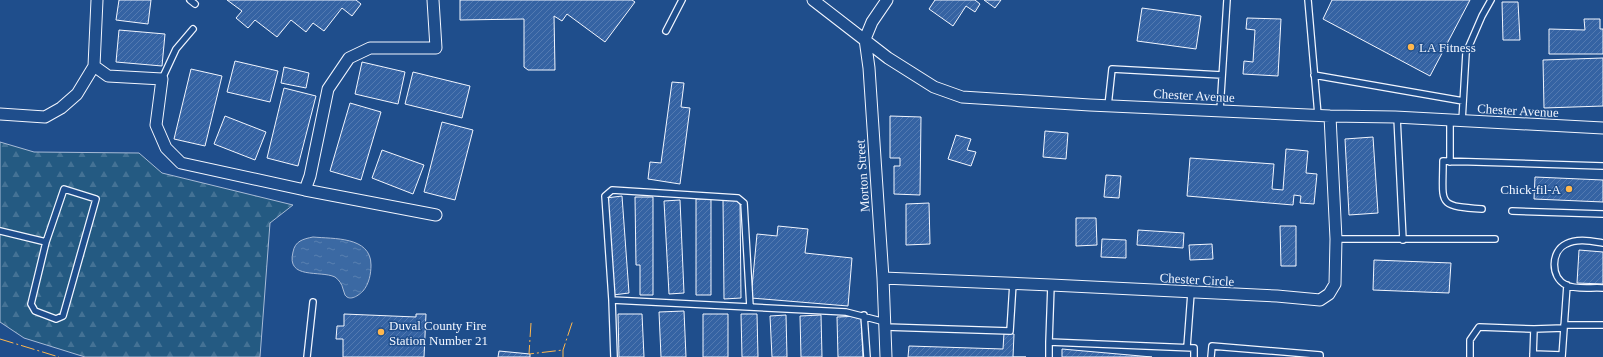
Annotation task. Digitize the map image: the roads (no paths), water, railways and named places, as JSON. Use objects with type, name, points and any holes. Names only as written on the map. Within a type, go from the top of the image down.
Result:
[{"type":"street","points":[[0,114],[45,117],[61,108],[77,94],[94,66],[97,0]]},
{"type":"street","points":[[306,190],[328,89],[349,58],[370,48],[436,48],[433,0]]},
{"type":"street","name":"Chester Avenue","points":[[813,0],[888,58],[934,87],[962,97],[1108,106],[1330,116],[1397,117],[1603,128]]},
{"type":"street","points":[[865,39],[872,22],[887,0]]},
{"type":"street","name":"Morton Street","points":[[865,39],[870,76],[883,278],[886,357]]},
{"type":"street","points":[[94,66],[108,76],[162,79],[156,125],[166,148],[181,163],[306,190],[436,215]]},
{"type":"street","name":"Chester Circle","points":[[883,278],[1277,296],[1320,300],[1329,294],[1335,284],[1336,239],[1330,116]]},
{"type":"lane","points":[[190,0],[195,4]]},
{"type":"lane","points":[[666,30],[682,0]]},
{"type":"lane","points":[[1220,110],[1227,0]]},
{"type":"lane","points":[[1308,0],[1318,115]]},
{"type":"lane","points":[[1462,121],[1466,53],[1482,16],[1491,0]]},
{"type":"lane","points":[[162,79],[176,49],[193,29]]},
{"type":"lane","points":[[1108,106],[1112,69],[1222,75]]},
{"type":"lane","points":[[1314,75],[1464,101]]},
{"type":"lane","points":[[1397,117],[1403,240]]},
{"type":"lane","points":[[1450,120],[1450,162]]},
{"type":"lane","points":[[1482,209],[1457,207],[1448,204],[1444,198],[1443,161],[1603,166]]},
{"type":"lane","points":[[64,189],[96,199],[63,316],[56,318],[35,311],[31,304],[46,242],[64,189]]},
{"type":"lane","points":[[614,357],[605,196],[612,190],[738,198],[744,203],[750,307]]},
{"type":"lane","points":[[1512,211],[1603,214]]},
{"type":"lane","points":[[0,231],[46,242]]},
{"type":"lane","points":[[1336,239],[1495,239]]},
{"type":"lane","points":[[1603,243],[1574,241],[1561,248],[1555,259],[1554,270],[1558,278],[1566,285],[1603,288]]},
{"type":"lane","points":[[612,300],[846,312],[864,315],[885,325],[1010,331],[1013,283]]},
{"type":"lane","points":[[1048,357],[1052,285]]},
{"type":"lane","points":[[1534,329],[1533,356],[1562,356],[1566,285]]},
{"type":"lane","points":[[1187,347],[1191,293]]},
{"type":"lane","points":[[307,357],[313,302]]},
{"type":"lane","points":[[864,315],[867,357]]},
{"type":"lane","points":[[1470,357],[1470,340],[1479,327],[1534,329],[1603,325]]},
{"type":"lane","points":[[1049,342],[1187,347],[1194,348],[1194,357]]},
{"type":"lane","points":[[1211,357],[1212,346],[1320,355],[1320,357]]},
{"type":"water","points":[[313,237],[350,241],[365,249],[369,256],[371,268],[368,282],[361,293],[357,296],[349,298],[345,295],[341,284],[335,277],[306,272],[294,267],[292,261],[294,248],[303,240]]},
{"type":"place","name":"LA Fitness","points":[[1411,47]]},
{"type":"place","name":"Chick-fil-A","points":[[1569,189]]},
{"type":"place","name":"Duval County Fire Station Number 21","points":[[381,332]]}]
